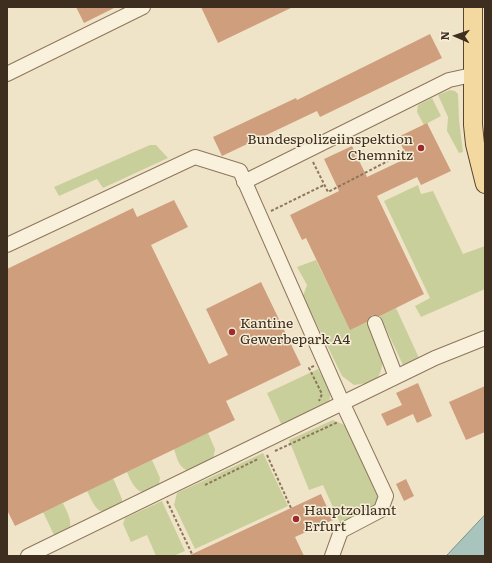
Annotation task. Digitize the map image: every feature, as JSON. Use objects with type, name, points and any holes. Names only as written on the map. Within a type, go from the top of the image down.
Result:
[{"type":"main road","points":[[473,7],[472,75],[475,144],[485,184]]},
{"type":"lane","points":[[7,74],[143,7]]},
{"type":"lane","points":[[244,182],[449,80],[472,75]]},
{"type":"lane","points":[[7,245],[195,157],[240,171],[342,404],[386,496],[381,510],[342,531],[332,556]]},
{"type":"lane","points":[[375,323],[396,377]]},
{"type":"lane","points":[[28,556],[49,552],[165,497],[321,414],[435,358],[485,338]]},
{"type":"path","points":[[307,150],[328,192],[388,161]]},
{"type":"path","points":[[260,217],[324,185]]},
{"type":"path","points":[[321,414],[316,407],[322,394],[309,368],[324,362]]},
{"type":"path","points":[[202,487],[349,417]]},
{"type":"path","points":[[267,455],[291,508]]},
{"type":"path","points":[[165,497],[174,499]]},
{"type":"path","points":[[165,497],[192,554]]},
{"type":"green space","points":[[450,90],[455,91],[458,94],[459,120],[463,152],[459,153],[447,131],[448,117],[438,95]]},
{"type":"green space","points":[[432,98],[441,116],[424,125],[417,112],[418,105]]},
{"type":"green space","points":[[150,145],[156,145],[168,158],[103,188],[97,179],[59,196],[54,187]]},
{"type":"green space","points":[[418,185],[421,194],[433,191],[463,254],[485,246],[485,289],[421,317],[415,306],[430,298],[384,201]]},
{"type":"green space","points":[[316,260],[350,329],[368,322],[376,337],[381,352],[382,366],[380,374],[375,382],[354,385],[342,376],[303,296],[307,285],[297,267]]},
{"type":"green space","points":[[396,308],[419,358],[403,365],[380,316]]},
{"type":"green space","points":[[318,369],[330,391],[330,398],[328,402],[323,407],[283,428],[267,393]]},
{"type":"green space","points":[[333,420],[347,426],[379,494],[375,506],[340,523],[323,485],[309,490],[289,440]]},
{"type":"green space","points":[[208,433],[215,449],[213,461],[192,472],[184,469],[180,464],[174,449]]},
{"type":"green space","points":[[263,453],[288,506],[195,549],[174,505],[177,493]]},
{"type":"green space","points":[[152,460],[160,478],[159,484],[148,492],[139,491],[127,472]]},
{"type":"green space","points":[[113,478],[122,499],[122,506],[103,512],[96,508],[87,491]]},
{"type":"green space","points":[[162,501],[185,551],[173,556],[156,556],[147,535],[131,542],[123,524],[125,518]]},
{"type":"green space","points":[[63,503],[69,517],[69,531],[59,536],[54,535],[43,512]]},
{"type":"water","points":[[485,515],[485,556],[446,556],[448,554]]},
{"type":"building","points":[[76,7],[116,7],[84,23]]},
{"type":"building","points":[[201,7],[293,7],[218,43]]},
{"type":"building","points":[[430,34],[442,58],[320,117],[317,111],[222,156],[213,137],[296,98],[297,100]]},
{"type":"building","points":[[427,123],[451,171],[421,185],[417,177],[377,196],[424,294],[380,316],[372,315],[367,322],[350,330],[306,238],[302,240],[290,215],[339,191],[324,159],[352,146],[367,177],[407,158],[398,137]]},
{"type":"building","points":[[174,200],[188,227],[151,245],[209,364],[228,355],[206,309],[261,282],[301,365],[226,401],[235,420],[15,526],[7,510],[7,269],[133,208],[137,217]]},
{"type":"building","points":[[418,383],[432,416],[417,423],[413,414],[387,426],[381,414],[402,405],[396,393]]},
{"type":"building","points":[[485,386],[485,432],[466,440],[449,402]]},
{"type":"building","points":[[406,479],[414,496],[404,501],[396,484]]},
{"type":"building","points":[[321,494],[333,520],[295,537],[304,556],[188,556]]},
{"type":"place","name":"Bundespolizeiinspektion Chemnitz","points":[[421,148]]},
{"type":"place","name":"Kantine Gewerbepark A4","points":[[232,332]]},
{"type":"place","name":"Hauptzollamt Erfurt","points":[[296,519]]}]
